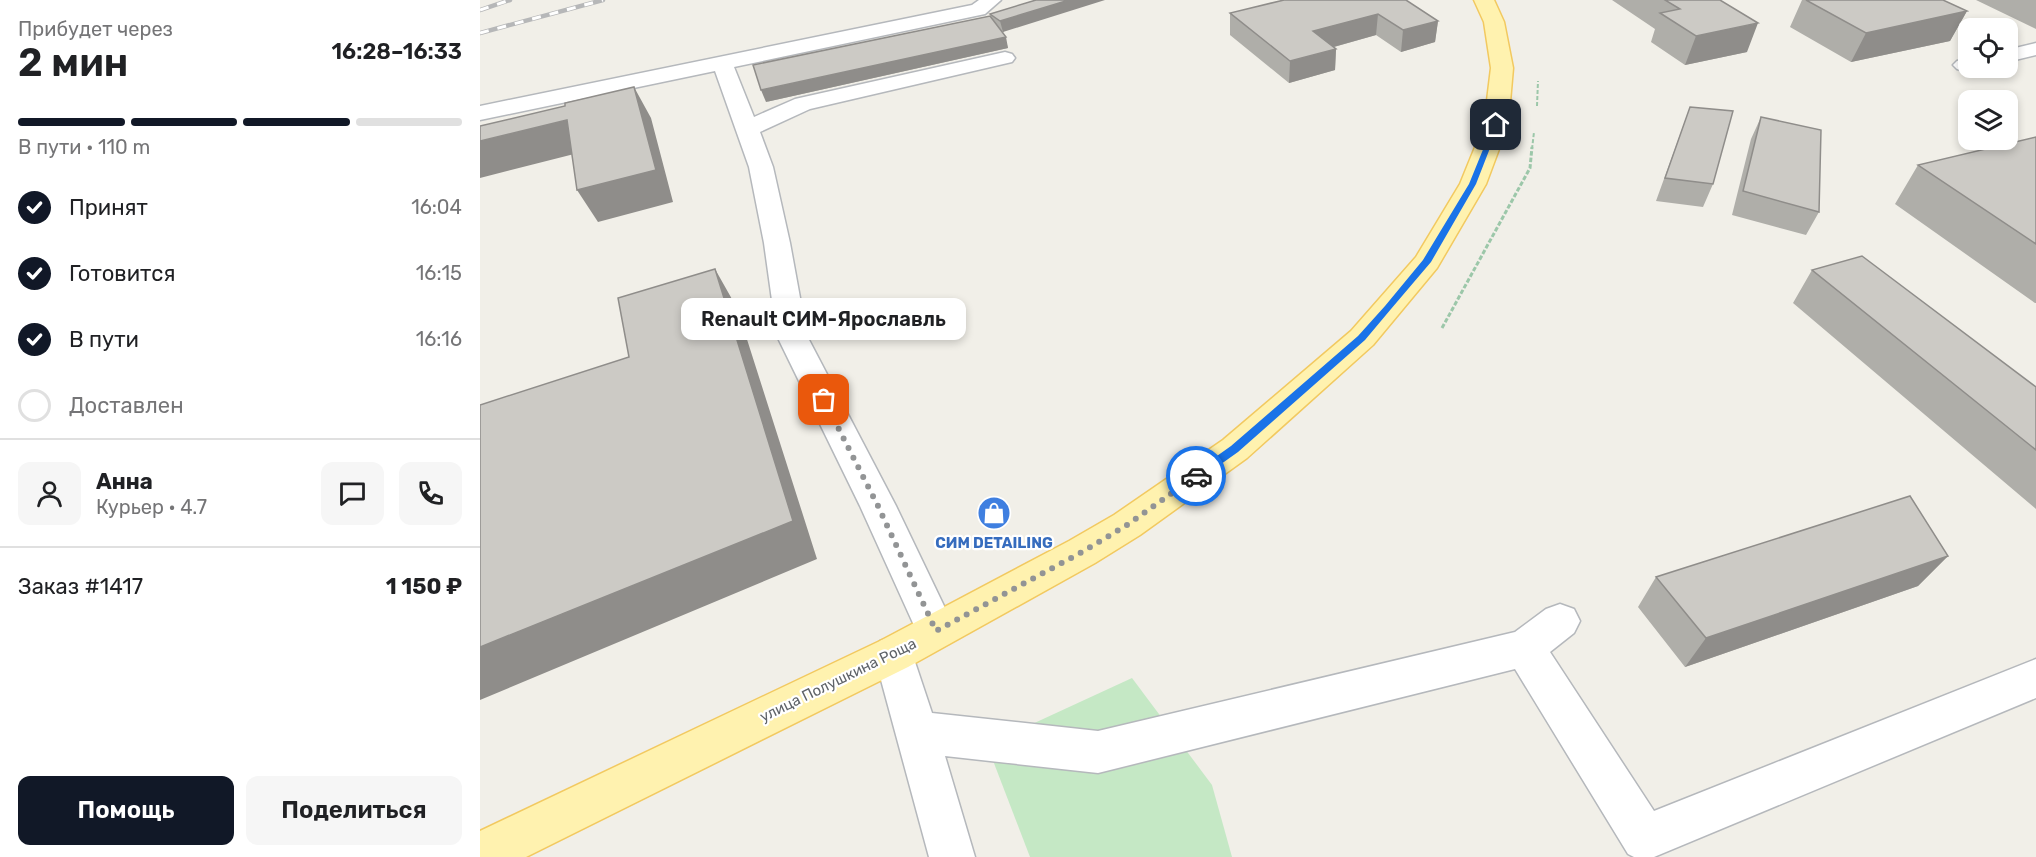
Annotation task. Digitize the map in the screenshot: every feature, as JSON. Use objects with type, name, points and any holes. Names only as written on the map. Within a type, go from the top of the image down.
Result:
[{"type":"main road","name":"улица Полушкина Роща","points":[[480,855],[894,654],[1082,552],[1127,525],[1235,449],[1362,338],[1427,262],[1473,184],[1496,125],[1502,68],[1494,22],[1484,0]]},
{"type":"lane","points":[[480,113],[978,10],[992,0]]},
{"type":"lane","points":[[2018,54],[2036,50]]},
{"type":"lane","points":[[747,129],[802,104],[1005,58]]},
{"type":"lane","points":[[722,62],[761,167],[777,243],[792,336],[878,506],[936,631]]},
{"type":"lane","points":[[917,732],[1098,752],[1525,648],[1560,621]]},
{"type":"lane","points":[[1525,648],[1644,838],[2036,678]]},
{"type":"lane","points":[[894,654],[952,857]]},
{"type":"green space","points":[[1132,678],[1212,785],[1232,857],[1030,857],[987,745]]},
{"type":"building","points":[[1036,0],[1069,0],[1000,21],[990,14]]},
{"type":"building","points":[[1284,0],[1406,0],[1438,21],[1403,30],[1378,14],[1313,31],[1336,49],[1290,61],[1230,13]]},
{"type":"building","points":[[1665,0],[1720,0],[1758,23],[1696,36],[1660,13],[1680,9]]},
{"type":"building","points":[[1806,0],[1943,0],[1967,11],[1866,33]]},
{"type":"building","points":[[990,16],[1006,37],[761,90],[753,65]]},
{"type":"building","points":[[634,87],[656,170],[577,190],[567,120],[480,141],[480,126]]},
{"type":"building","points":[[1690,107],[1733,111],[1713,184],[1665,178]]},
{"type":"building","points":[[1761,117],[1821,130],[1819,212],[1743,191]]},
{"type":"building","points":[[2036,137],[2036,244],[1918,165],[1981,150],[2018,150],[2018,141]]},
{"type":"building","points":[[1862,256],[2036,387],[2036,450],[1812,270]]},
{"type":"building","points":[[715,269],[793,521],[480,647],[480,405],[629,357],[618,298]]},
{"type":"building","points":[[1910,496],[1948,556],[1706,638],[1656,577]]},
{"type":"railway","points":[[480,10],[510,0]]},
{"type":"railway","points":[[480,33],[603,0]]},
{"type":"way so far","points":[[824,400],[878,506],[936,631],[1082,552],[1127,525],[1196,476]]},
{"type":"place","name":"Renault СИМ-Ярославль","points":[[824,400]]},
{"type":"place","name":"СИМ DETAILING","points":[[994,513]]},
{"type":"route","points":[[1196,476],[1235,449],[1362,338],[1388,308],[1427,262],[1473,184],[1496,125]]}]
